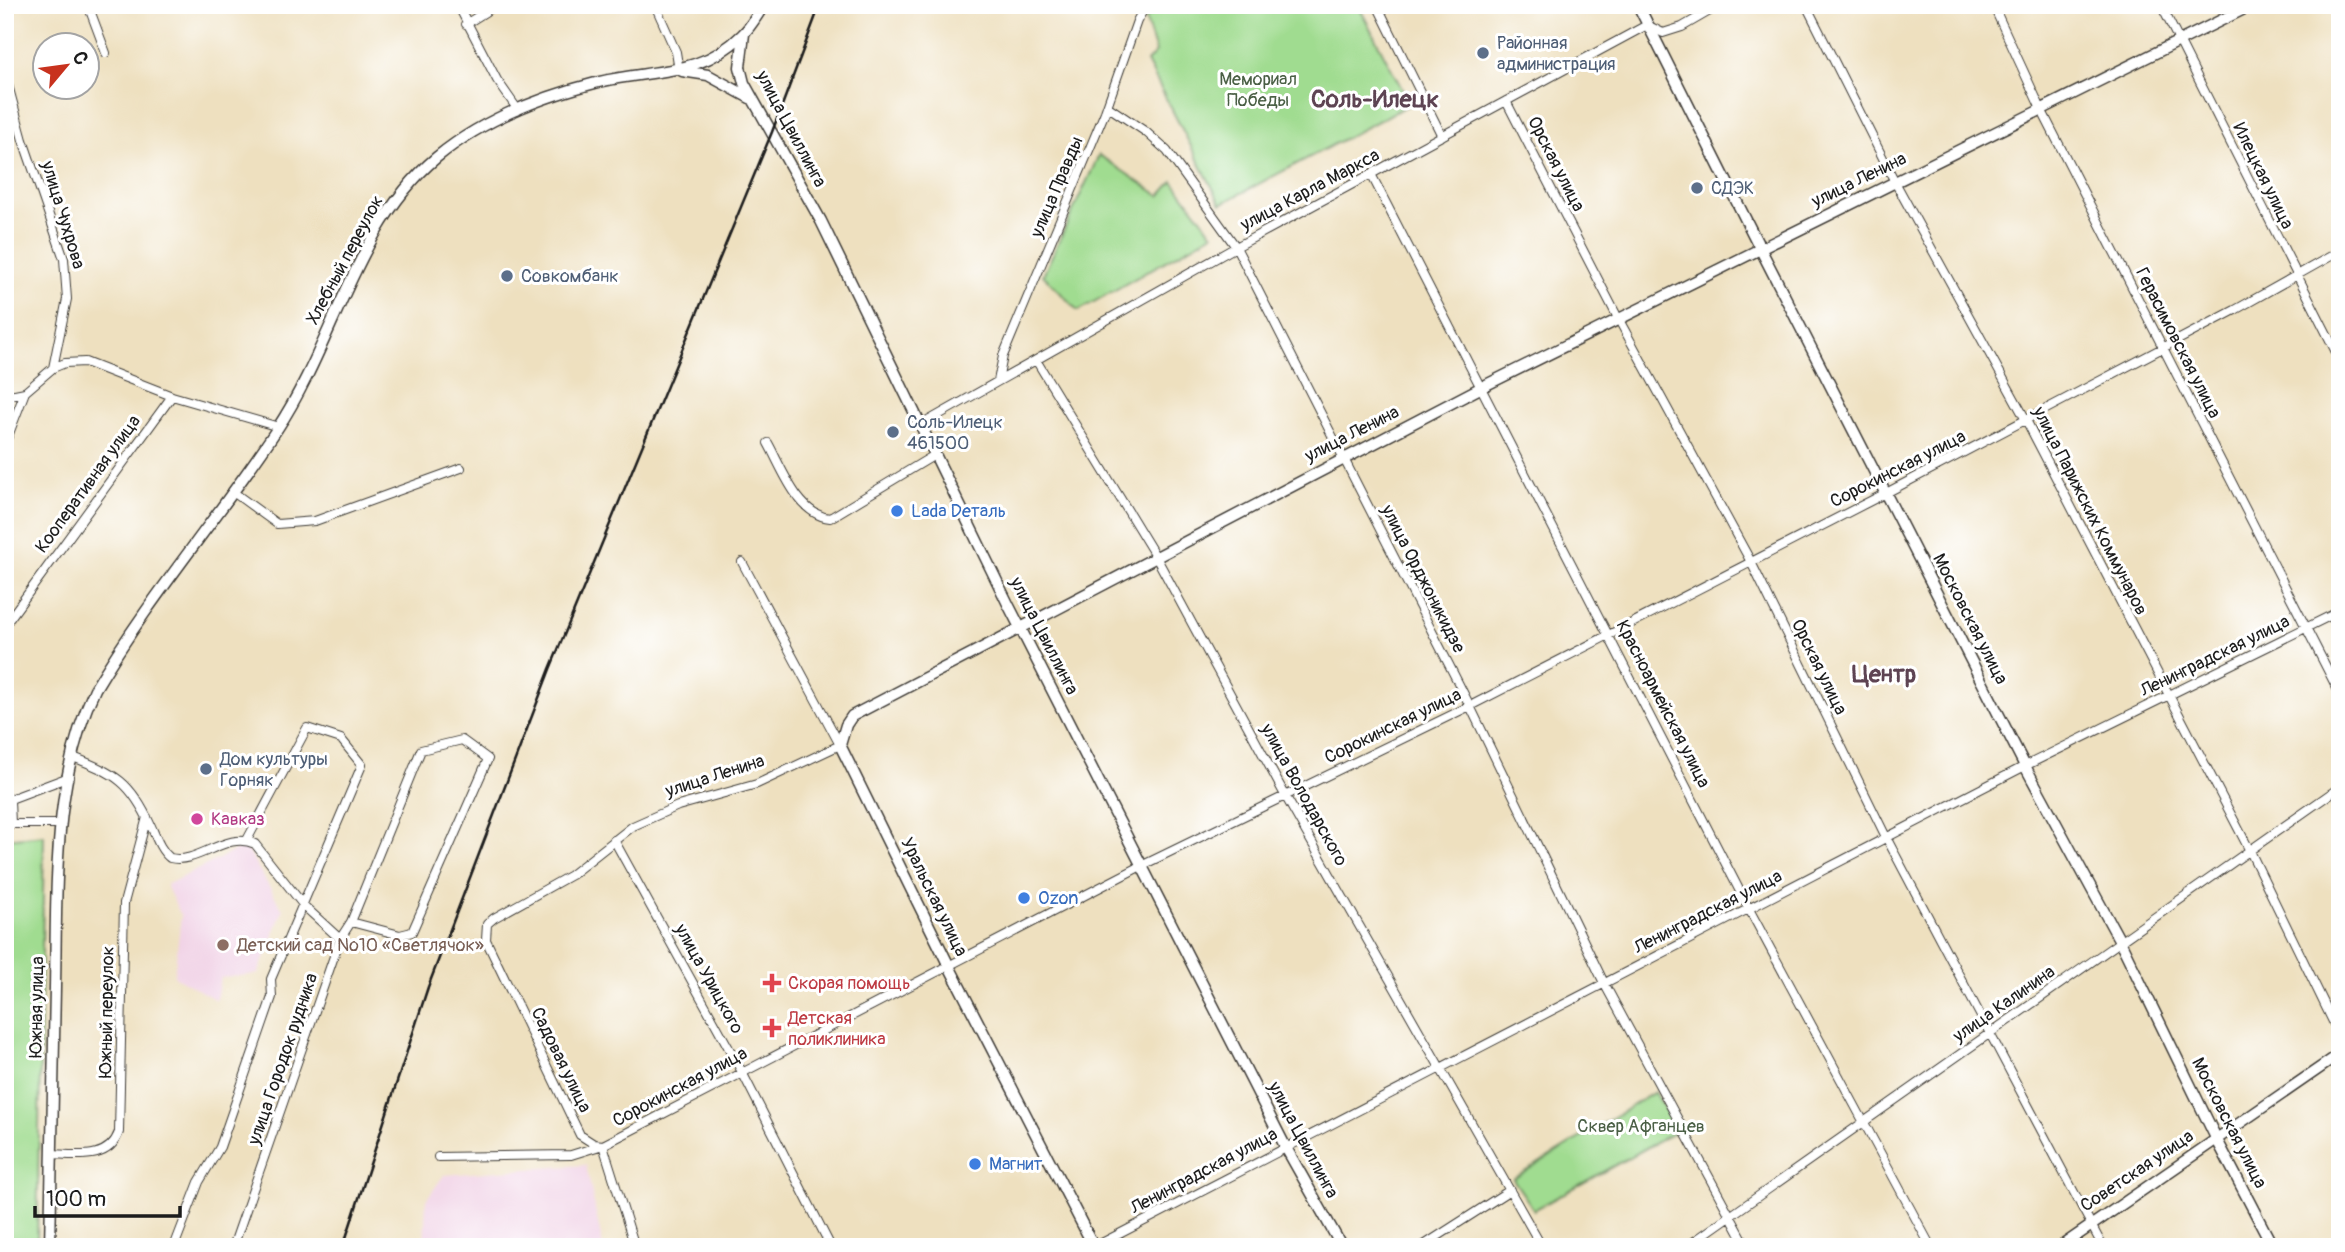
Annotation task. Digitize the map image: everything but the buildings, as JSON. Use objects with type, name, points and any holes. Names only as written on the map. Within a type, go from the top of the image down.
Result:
[{"type":"street","points":[[88,5],[106,52]]},
{"type":"street","points":[[458,5],[466,24],[518,110]]},
{"type":"street","points":[[466,24],[496,5]]},
{"type":"street","points":[[655,5],[676,52],[679,71],[708,75],[753,99]]},
{"type":"street","points":[[744,34],[764,5]]},
{"type":"street","name":"улица Правды","points":[[998,381],[1003,356],[1107,106],[1137,21],[1146,5]]},
{"type":"street","points":[[1377,5],[1442,136]]},
{"type":"street","name":"Московская улица","points":[[1638,5],[2025,766],[2121,943],[2216,1138],[2273,1247]]},
{"type":"street","points":[[1647,25],[1663,33],[1682,27],[1720,5]]},
{"type":"street","name":"улица Парижских Коммунаров","points":[[1806,5],[1895,182],[2026,420],[2250,851],[2340,1036]]},
{"type":"street","name":"Герасимовская улица","points":[[1993,5],[2041,109],[2340,694]]},
{"type":"street","name":"Илецкая улица","points":[[2161,5],[2340,360]]},
{"type":"street","name":"улица Ленина","points":[[494,918],[570,875],[614,840],[655,815],[757,784],[840,745],[846,725],[860,710],[1020,630],[1482,387],[2252,5]]},
{"type":"street","points":[[2336,5],[2340,12]]},
{"type":"street","name":"улица Карла Маркса","points":[[919,426],[1236,247],[1647,25]]},
{"type":"street","name":"Хлебный переулок","points":[[61,824],[72,757],[84,713],[106,670],[279,427],[391,205],[410,182],[439,156],[518,110],[573,89],[603,81],[679,71],[727,48],[744,34]]},
{"type":"street","name":"улица Цвиллинга","points":[[744,34],[740,67],[753,99],[821,220],[933,456],[1284,1146],[1342,1247]]},
{"type":"street","name":"улица Чухрова","points":[[5,74],[67,276],[66,299],[53,368]]},
{"type":"street","name":"Орская улица","points":[[1506,101],[1619,320],[1751,562],[1887,839],[2103,1247]]},
{"type":"street","name":"улица Орджоникидзе","points":[[1107,106],[1146,132],[1167,151],[1236,247],[1470,706],[1604,983],[1746,1247]]},
{"type":"street","name":"Красноармейская улица","points":[[1371,174],[1610,633],[1749,909],[1931,1247]]},
{"type":"street","name":"Сорокинская улица","points":[[438,1157],[571,1155],[603,1145],[1143,865],[1470,706],[1751,562],[2235,310],[2340,251]]},
{"type":"street","name":"улица Володарского","points":[[1036,360],[1156,557],[1286,797],[1542,1247]]},
{"type":"street","points":[[5,444],[25,392],[53,368],[65,363],[85,362],[172,396],[279,427]]},
{"type":"street","points":[[5,396],[25,392]]},
{"type":"street","name":"Кооперативная улица","points":[[5,625],[172,396]]},
{"type":"street","points":[[768,443],[794,491],[806,506],[821,517],[839,514],[933,456]]},
{"type":"street","points":[[233,492],[276,524],[315,521],[461,468]]},
{"type":"street","name":"Уральская улица","points":[[742,562],[840,745],[949,966],[1094,1247]]},
{"type":"street","name":"Ленинградская улица","points":[[1094,1247],[1284,1146],[2025,766],[2340,611]]},
{"type":"street","points":[[174,1247],[199,1182],[220,1147],[272,996],[271,979],[362,765],[341,739],[307,728],[247,840]]},
{"type":"street","name":"улица Городок рудника","points":[[233,1247],[340,939],[351,922],[421,750],[462,740],[488,759],[412,932],[400,935],[351,922]]},
{"type":"street","points":[[72,757],[111,772],[124,781],[147,817],[161,849],[170,858],[178,859],[228,842],[247,840],[262,851],[304,906],[340,939]]},
{"type":"street","points":[[61,824],[8,824],[8,800],[69,777]]},
{"type":"street","name":"улица Калинина","points":[[1686,1247],[2340,787]]},
{"type":"street","name":"Южный переулок","points":[[52,1154],[95,1155],[109,1147],[119,1132],[124,903],[147,817]]},
{"type":"street","name":"Южная улица","points":[[50,1247],[61,824]]},
{"type":"street","name":"улица Урицкого","points":[[614,840],[742,1072],[831,1247]]},
{"type":"street","name":"Садовая улица","points":[[494,918],[487,924],[486,940],[550,1074],[580,1135],[594,1144],[603,1145]]},
{"type":"street","name":"Советская улица","points":[[2060,1247],[2091,1223],[2340,1054]]},
{"type":"street","points":[[603,1145],[635,1247]]},
{"type":"street","points":[[1421,1247],[1510,1190]]},
{"type":"shaded area","name":"Детский сад №10 «Светлячок»","points":[[245,846],[283,910],[258,974],[220,978],[216,1000],[174,976],[181,916],[166,885]]},
{"type":"shaded area","points":[[586,1165],[603,1247],[424,1247],[426,1200],[444,1175]]},
{"type":"green space","name":"Мемориал Победы","points":[[1167,5],[1358,5],[1410,104],[1221,204],[1147,62],[1156,52],[1145,18]]},
{"type":"green space","points":[[1099,155],[1160,196],[1173,181],[1213,234],[1078,311],[1043,275]]},
{"type":"green space","points":[[44,835],[37,1247],[5,1247],[5,839]]},
{"type":"green space","name":"Сквер Афганцев","points":[[1655,1092],[1677,1131],[1534,1210],[1513,1179]]},
{"type":"railway","points":[[343,1247],[428,987],[550,669],[772,132],[820,5]]},
{"type":"place","name":"Районная администрация","points":[[1483,53]]},
{"type":"place","name":"СДЭК","points":[[1697,188]]},
{"type":"place","name":"Совкомбанк","points":[[507,276]]},
{"type":"place","name":"Соль-Илецк 461500","points":[[893,432]]},
{"type":"place","name":"Lada Dеталь","points":[[897,511]]},
{"type":"place","name":"Дом культуры Горняк","points":[[206,769]]},
{"type":"place","name":"Кавказ","points":[[197,819]]},
{"type":"place","name":"Ozon","points":[[1024,898]]},
{"type":"place","name":"Детский сад №10 «Светлячок»","points":[[223,945]]},
{"type":"place","name":"Скорая помощь","points":[[772,983]]},
{"type":"place","name":"Детская поликлиника","points":[[772,1028]]},
{"type":"place","name":"Магнит","points":[[975,1164]]},
{"type":"district","name":"Соль-Илецк","points":[[1375,99]]},
{"type":"district","name":"Центр","points":[[1884,674]]}]
